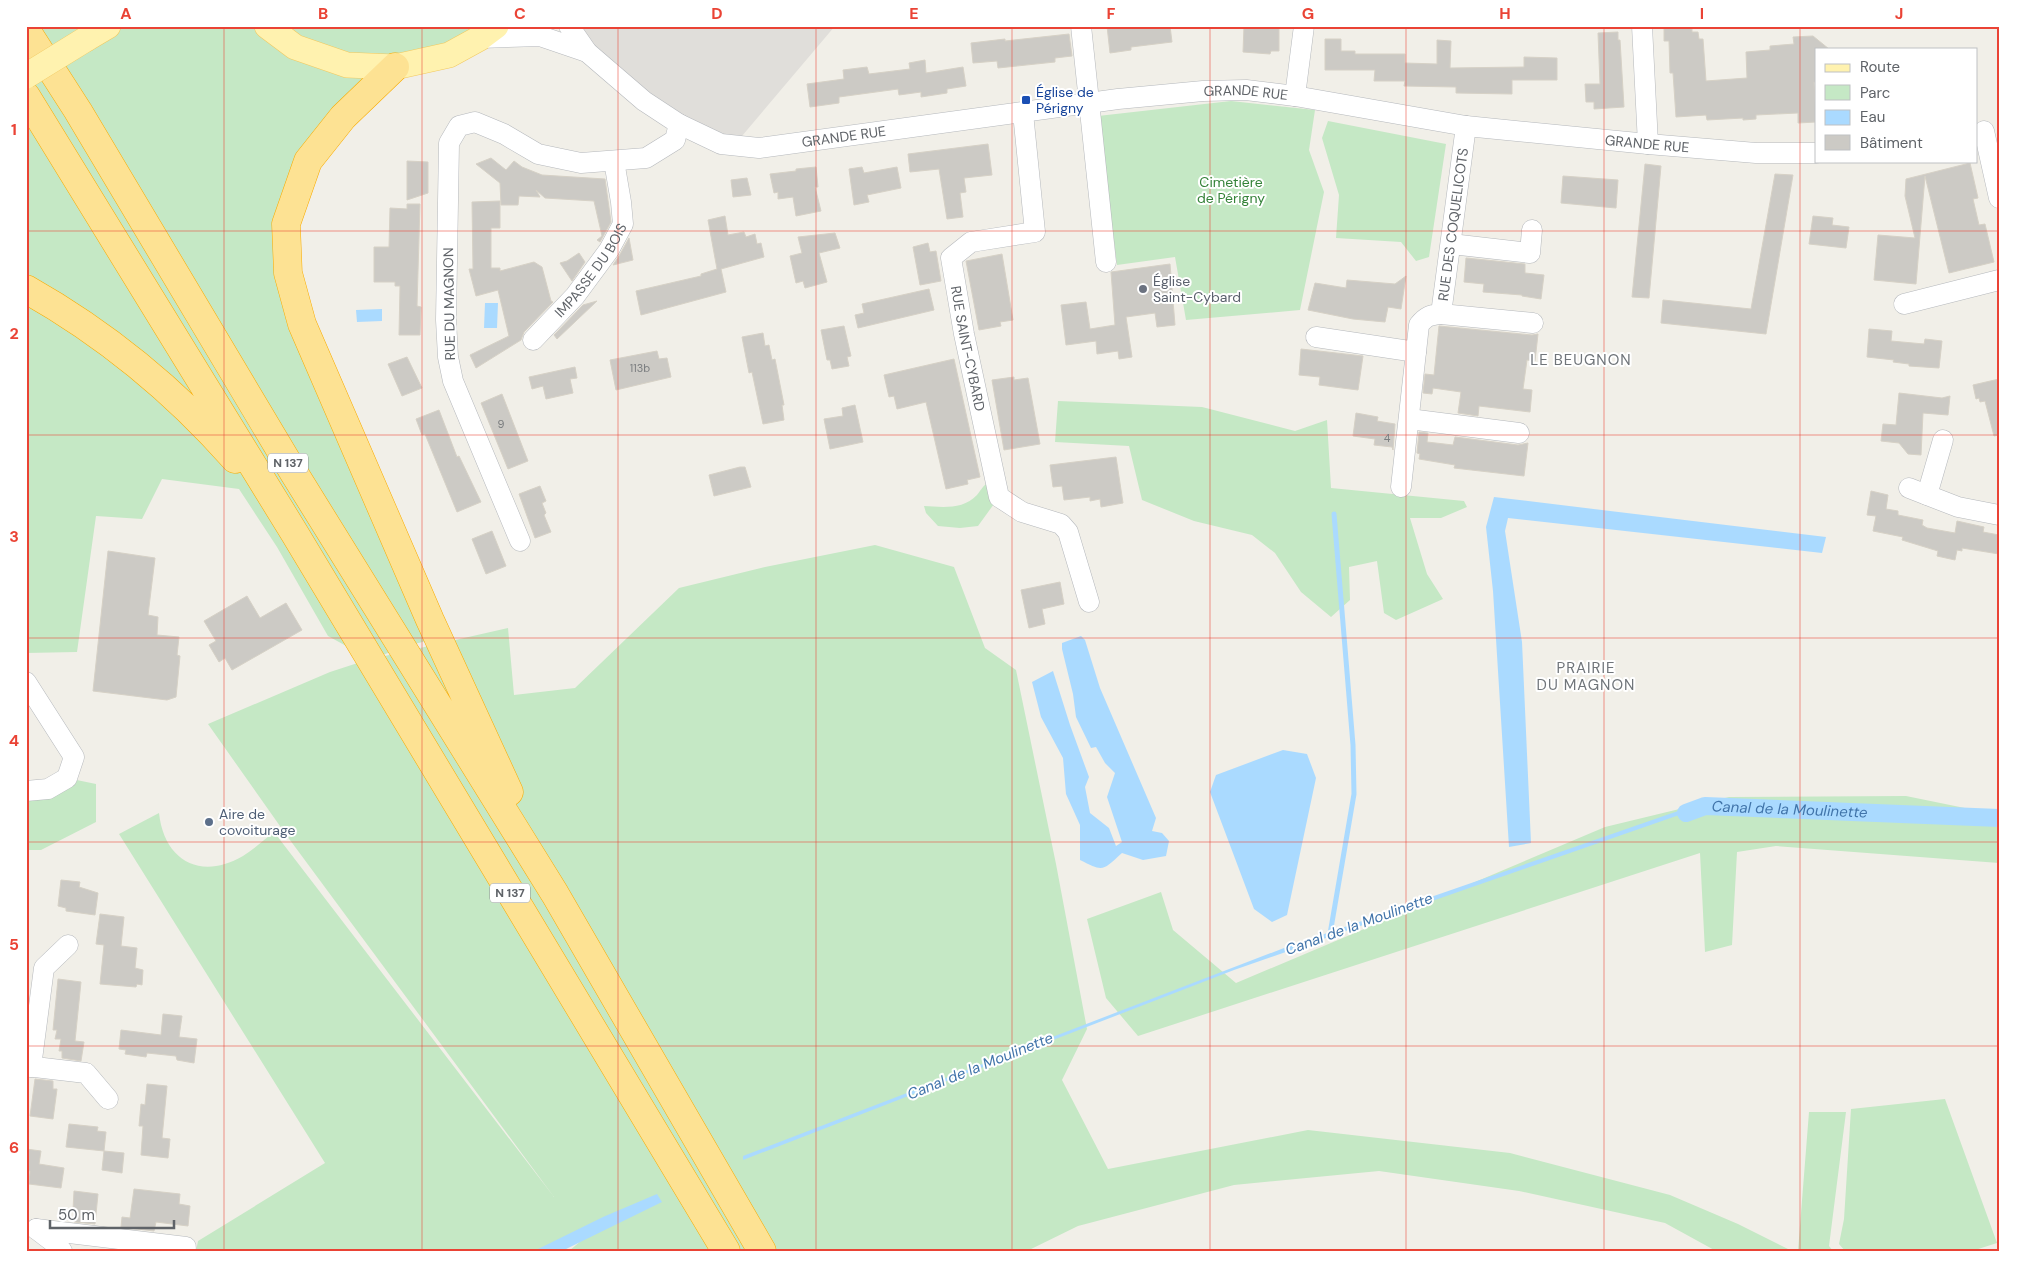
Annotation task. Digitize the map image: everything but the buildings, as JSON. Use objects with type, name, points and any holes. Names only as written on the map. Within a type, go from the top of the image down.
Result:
[{"type":"highway","name":"N 137","points":[[26,30],[78,111],[294,473],[555,894],[762,1251]]},
{"type":"highway","name":"N 137","points":[[395,67],[343,117],[308,161],[286,224],[288,274],[302,324],[426,611],[555,894]]},
{"type":"highway","name":"N 137","points":[[26,96],[295,534],[726,1251]]},
{"type":"highway","points":[[26,289],[57,306],[102,338],[184,405],[243,468],[295,534]]},
{"type":"main road","points":[[26,76],[108,26]]},
{"type":"main road","points":[[267,26],[295,47],[347,65],[395,67],[449,55],[488,32]]},
{"type":"street","name":"GRANDE RUE","points":[[569,26],[587,52],[644,101],[679,124],[721,144],[759,148],[1090,103],[1203,91],[1246,90],[1295,96],[1466,126],[1756,153],[1815,153]]},
{"type":"street","points":[[1081,26],[1106,262]]},
{"type":"street","points":[[1295,96],[1304,26]]},
{"type":"street","points":[[1642,26],[1648,144]]},
{"type":"street","name":"GRANDE RUE","points":[[488,32],[540,36],[587,52]]},
{"type":"street","name":"RUE SAINT-CYBARD","points":[[1023,113],[1035,232],[971,242],[951,258],[964,334],[999,497],[1022,512],[1060,524],[1068,532],[1090,602]]},
{"type":"street","name":"RUE DU MAGNON","points":[[520,541],[453,381],[448,357],[446,320],[449,144],[459,126],[475,122],[504,134],[538,154],[581,163],[614,161]]},
{"type":"street","points":[[614,161],[646,158],[675,140],[679,124]]},
{"type":"street","name":"RUE DES COQUELICOTS","points":[[1401,487],[1419,325],[1424,318],[1430,315],[1441,314],[1466,126]]},
{"type":"street","points":[[1986,131],[1999,198]]},
{"type":"street","name":"IMPASSE DU BOIS","points":[[533,340],[575,296],[609,250],[623,224],[622,202],[614,161]]},
{"type":"street","points":[[1451,244],[1530,252],[1532,230]]},
{"type":"street","points":[[1904,304],[1999,280]]},
{"type":"street","points":[[1441,314],[1533,323]]},
{"type":"street","points":[[1316,337],[1416,352]]},
{"type":"street","points":[[1409,419],[1519,432]]},
{"type":"street","points":[[1943,440],[1918,491],[1958,507],[1999,515]]},
{"type":"street","points":[[26,682],[74,757],[72,768],[67,778],[48,789],[26,791]]},
{"type":"street","points":[[68,944],[44,968],[29,1066],[86,1073],[108,1099]]},
{"type":"street","points":[[31,1228],[186,1247]]},
{"type":"street","points":[[31,1228],[57,1245],[62,1251]]},
{"type":"shaded area","points":[[574,26],[835,26],[742,136],[739,147],[679,124]]},
{"type":"green space","points":[[26,26],[496,26],[395,67],[308,161],[288,273],[439,638],[402,647],[376,658],[508,628],[514,695],[575,688],[679,588],[765,567],[875,545],[954,567],[985,648],[1016,670],[1056,864],[1087,1029],[1062,1080],[1108,1169],[1308,1130],[1510,1153],[1670,1195],[1738,1224],[1792,1251],[1716,1251],[1665,1223],[1519,1191],[1379,1171],[1234,1185],[1078,1226],[1027,1251],[569,1251],[582,1240],[559,1251],[196,1251],[198,1241],[325,1163],[119,834],[159,813],[162,829],[168,843],[176,854],[199,866],[227,863],[243,856],[274,832],[554,1197],[287,836],[208,724],[330,672],[370,659],[328,636],[277,547],[239,489],[162,479],[142,519],[96,516],[77,652],[26,653]]},
{"type":"green space","name":"Cimetière de Périgny","points":[[1231,101],[1315,110],[1309,150],[1324,192],[1300,310],[1186,320],[1175,257],[1117,265],[1098,116]]},
{"type":"green space","points":[[1328,121],[1446,144],[1429,257],[1416,261],[1401,242],[1336,238],[1339,195],[1322,138]]},
{"type":"green space","points":[[1058,401],[1202,407],[1295,431],[1327,420],[1331,488],[1464,501],[1467,507],[1441,518],[1410,518],[1427,574],[1443,599],[1396,620],[1384,613],[1377,561],[1349,567],[1350,600],[1331,617],[1301,592],[1275,553],[1252,535],[1194,521],[1142,500],[1129,446],[1055,442]]},
{"type":"green space","points":[[995,479],[999,497],[978,526],[960,528],[938,526],[926,513],[924,506],[952,507],[965,503],[977,495],[986,484]]},
{"type":"green space","points":[[67,778],[96,784],[96,822],[41,850],[26,850],[26,791]]},
{"type":"green space","points":[[1906,796],[1999,815],[1999,863],[1776,846],[1737,852],[1732,945],[1705,952],[1700,853],[1138,1036],[1106,998],[1087,919],[1161,892],[1173,930],[1236,983],[1605,827],[1729,797]]},
{"type":"green space","points":[[1945,1099],[1997,1243],[1972,1251],[1845,1251],[1839,1244],[1844,1219],[1851,1109]]},
{"type":"green space","points":[[1809,1112],[1846,1112],[1829,1246],[1833,1251],[1798,1251]]},
{"type":"water","points":[[485,303],[498,303],[497,328],[484,328]]},
{"type":"water","points":[[382,309],[382,321],[357,322],[356,310]]},
{"type":"water","points":[[1494,497],[1826,537],[1822,553],[1508,518],[1505,531],[1522,642],[1531,843],[1509,847],[1493,591],[1486,527]]},
{"type":"water","points":[[1081,636],[1085,640],[1100,688],[1156,818],[1152,831],[1162,833],[1169,841],[1166,856],[1143,860],[1122,853],[1102,868],[1080,860],[1080,825],[1066,794],[1063,758],[1041,717],[1032,682],[1053,671],[1089,777],[1085,787],[1090,813],[1109,828],[1116,846],[1122,842],[1107,797],[1115,773],[1105,763],[1096,747],[1091,748],[1076,717],[1073,694],[1062,649],[1062,643]]},
{"type":"water","points":[[1283,750],[1307,754],[1316,778],[1287,915],[1272,922],[1254,909],[1210,792],[1216,775]]},
{"type":"water","points":[[1704,802],[1999,812],[1999,818],[1705,806],[1234,970],[743,1160],[743,1156],[1284,948]]},
{"type":"water","points":[[657,1194],[662,1202],[562,1251],[534,1251],[603,1217]]},
{"type":"waterway","points":[[1330,934],[1354,794],[1353,745],[1334,514]]},
{"type":"waterway","name":"Canal de la Moulinette","points":[[1686,813],[1705,806],[1999,818]]},
{"type":"place","name":"Église de Périgny","points":[[1026,100]]},
{"type":"place","name":"Église Saint-Cybard","points":[[1143,289]]},
{"type":"place","name":"Aire de covoiturage","points":[[209,822]]},
{"type":"district","name":"LE BEUGNON","points":[[1581,360]]},
{"type":"district","name":"PRAIRIE DU MAGNON","points":[[1586,676]]}]
